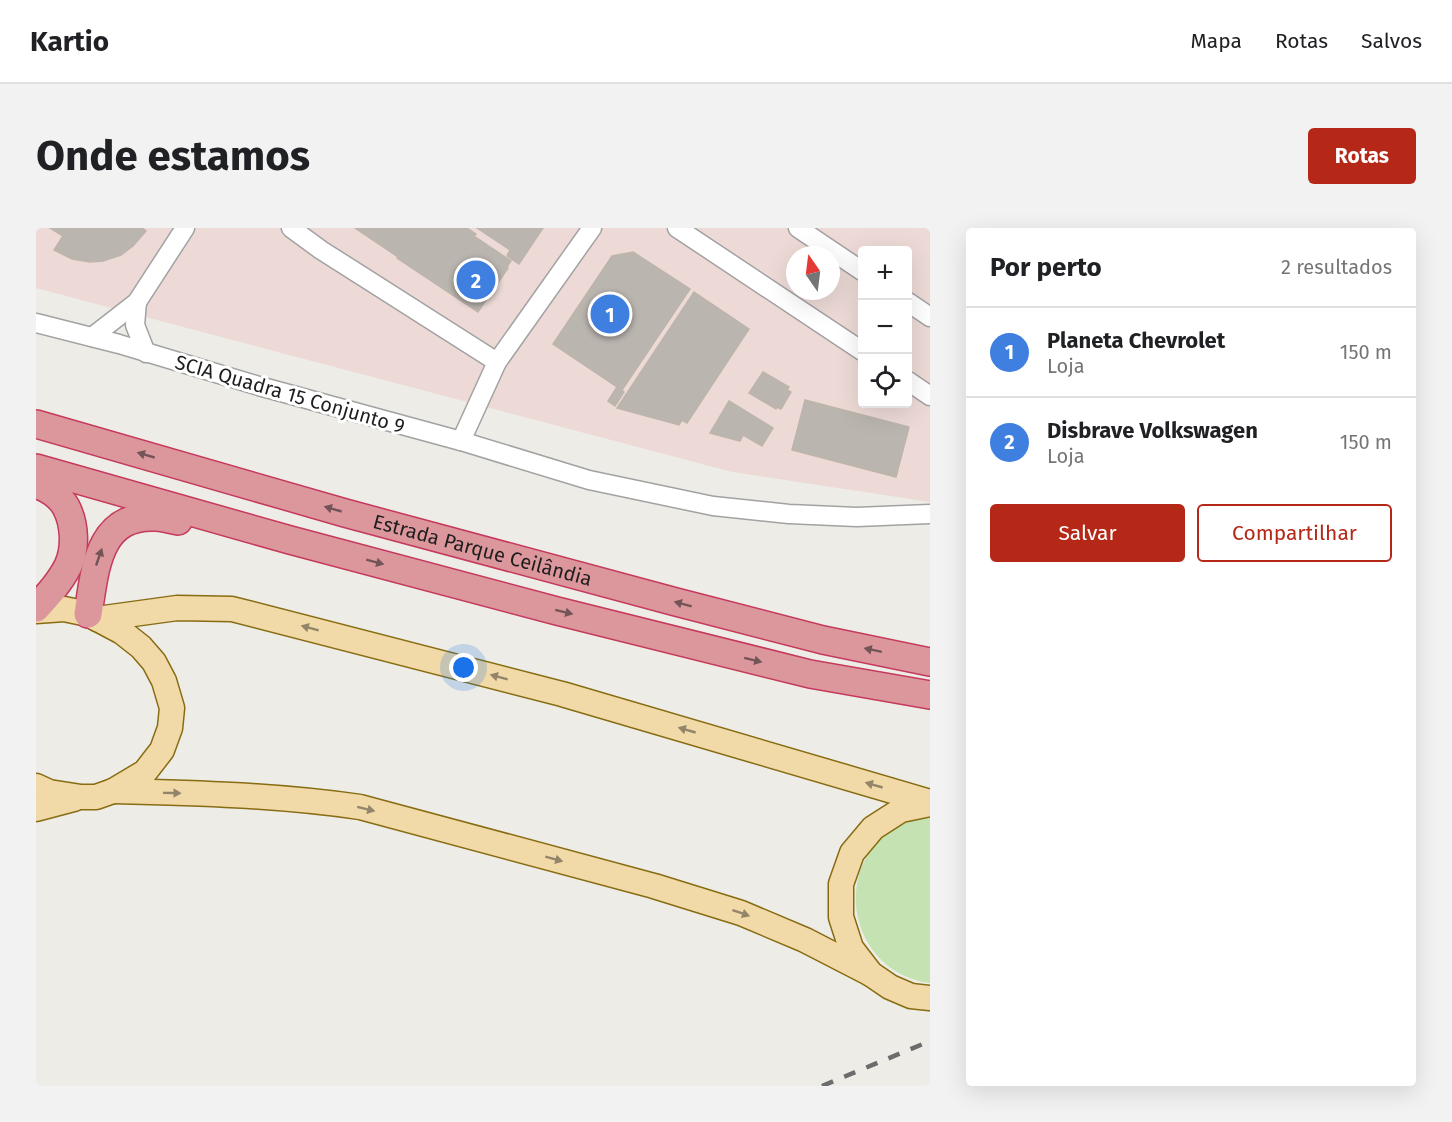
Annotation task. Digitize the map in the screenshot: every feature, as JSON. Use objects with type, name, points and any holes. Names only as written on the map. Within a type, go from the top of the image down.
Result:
[{"type":"highway","name":"Estrada Parque Ceilândia","points":[[36,424],[345,513],[676,602],[824,640],[930,662]]},
{"type":"highway","name":"Estrada Parque Ceilândia","points":[[36,468],[290,540],[557,611],[810,674],[930,695]]},
{"type":"highway","points":[[36,484],[55,495],[65,506],[72,525],[74,545],[69,564],[59,582],[36,610]]},
{"type":"highway","points":[[93,616],[95,571],[100,552],[108,536],[121,524],[138,517],[157,517],[290,540]]},
{"type":"main road","points":[[93,616],[177,608],[241,610],[562,694],[930,803]]},
{"type":"main road","points":[[36,610],[64,609],[93,616],[122,632],[141,647],[154,662],[164,681],[172,708],[170,728],[162,750],[145,772],[113,791],[96,797],[81,797],[49,792],[36,786]]},
{"type":"main road","points":[[113,791],[267,796],[360,807],[654,886],[741,913],[806,940],[872,974],[890,987],[920,997],[930,1016]]},
{"type":"main road","points":[[36,809],[81,797]]},
{"type":"main road","points":[[872,974],[851,948],[841,917],[841,884],[852,853],[873,828],[901,810],[930,803]]},
{"type":"street","points":[[92,337],[137,302],[185,228]]},
{"type":"street","points":[[291,228],[321,250],[497,362]]},
{"type":"street","points":[[461,441],[497,362],[592,228]]},
{"type":"street","points":[[677,228],[858,348]]},
{"type":"street","points":[[798,228],[858,268]]},
{"type":"street","points":[[137,302],[135,325],[146,353]]},
{"type":"street","points":[[912,305],[930,317]]},
{"type":"street","name":"SCIA Quadra 15 Conjunto 9","points":[[36,323],[119,344],[590,480],[713,506],[789,514],[856,517],[930,514]]},
{"type":"street","points":[[912,384],[930,396]]},
{"type":"shaded area","points":[[36,228],[930,228],[930,502],[732,472],[36,288]]},
{"type":"green space","points":[[930,815],[930,983],[905,976],[884,962],[869,944],[859,922],[856,898],[859,874],[870,852],[888,832],[913,819]]},
{"type":"building","points":[[50,228],[142,228],[146,231],[133,246],[121,255],[103,261],[90,262],[72,259],[54,250],[63,236]]},
{"type":"building","points":[[355,228],[417,228],[398,257]]},
{"type":"building","points":[[417,228],[467,228],[476,234],[474,236],[511,261],[478,312],[397,258]]},
{"type":"building","points":[[477,228],[543,228],[519,264],[507,256],[510,250]]},
{"type":"building","points":[[633,252],[690,289],[622,390],[624,392],[615,406],[608,401],[617,387],[553,344],[612,256]]},
{"type":"building","points":[[694,292],[749,329],[687,423],[682,420],[679,425],[617,408]]},
{"type":"building","points":[[763,372],[789,387],[787,390],[791,392],[781,409],[777,407],[776,409],[749,393]]},
{"type":"building","points":[[805,400],[909,427],[896,477],[792,450]]},
{"type":"building","points":[[729,401],[773,428],[762,446],[743,435],[740,441],[710,433]]},
{"type":"railway","points":[[822,1086],[930,1041]]},
{"type":"place","name":"Disbrave Volkswagen","points":[[476,280]]},
{"type":"place","name":"Planeta Chevrolet","points":[[610,314]]}]
